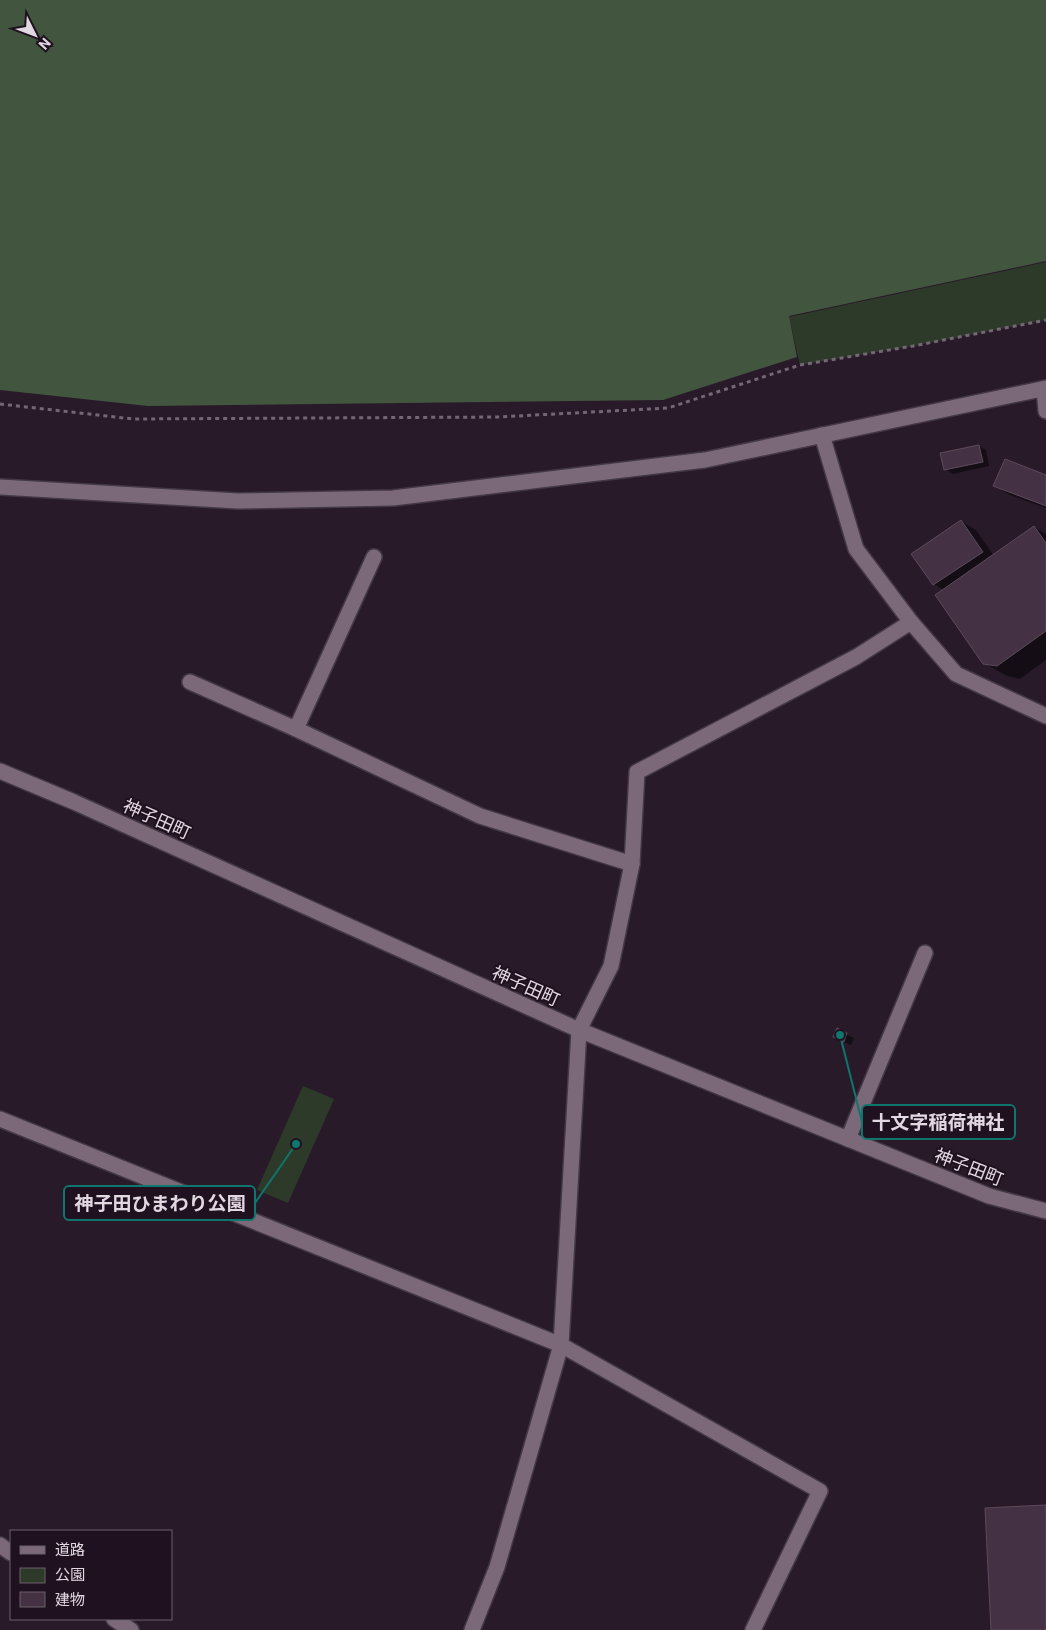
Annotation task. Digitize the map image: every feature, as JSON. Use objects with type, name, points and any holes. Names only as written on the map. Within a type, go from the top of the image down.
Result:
[{"type":"street","points":[[0,488],[238,501],[393,498],[705,460],[1045,389],[1046,411]]},
{"type":"street","points":[[822,435],[856,549],[911,622],[956,674],[1046,716]]},
{"type":"street","points":[[296,729],[374,557]]},
{"type":"street","points":[[472,1630],[497,1567],[561,1345],[579,1030],[611,966],[632,864],[637,772],[856,657],[911,622]]},
{"type":"street","points":[[190,682],[296,729],[480,816],[632,864]]},
{"type":"street","name":"神子田町","points":[[0,771],[74,802],[579,1030],[989,1196],[1046,1211]]},
{"type":"street","points":[[848,1139],[925,953]]},
{"type":"street","points":[[0,1119],[561,1345],[820,1491],[753,1630]]},
{"type":"street","points":[[116,1620],[131,1630]]},
{"type":"path","points":[[0,404],[134,419],[498,417],[668,408],[800,365],[913,346],[1046,320]]},
{"type":"green space","points":[[0,0],[1046,0],[1046,261],[789,316],[797,357],[663,400],[148,406],[0,390]]},
{"type":"green space","points":[[1046,262],[1046,320],[913,346],[800,365],[789,317]]},
{"type":"green space","points":[[303,1086],[334,1099],[288,1203],[257,1190]]},
{"type":"building","points":[[979,445],[983,462],[944,470],[940,453]]},
{"type":"building","points":[[1005,459],[1046,475],[1046,506],[993,486]]},
{"type":"building","points":[[961,520],[983,552],[933,585],[911,554]]},
{"type":"building","points":[[1034,526],[1046,543],[1046,631],[997,666],[983,664],[935,595]]},
{"type":"building","points":[[837,1028],[847,1033],[844,1042],[833,1037]]},
{"type":"building","points":[[1046,1505],[1046,1630],[991,1630],[985,1508]]},
{"type":"place","name":"十文字稲荷神社","points":[[840,1035]]},
{"type":"place","name":"神子田ひまわり公園","points":[[296,1144]]}]
